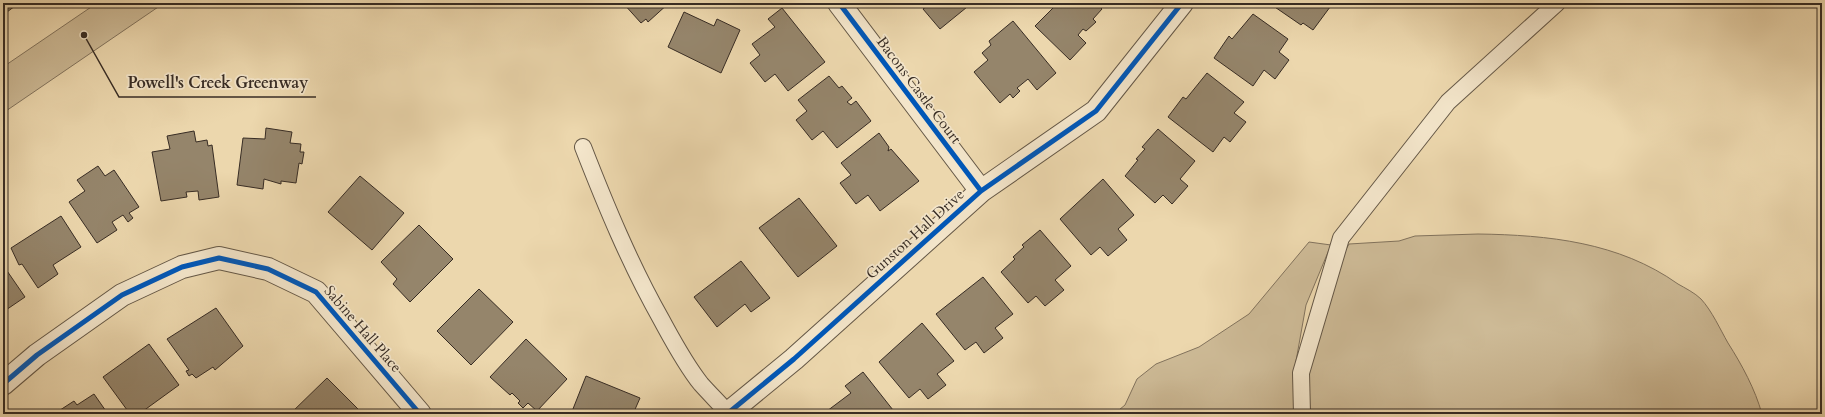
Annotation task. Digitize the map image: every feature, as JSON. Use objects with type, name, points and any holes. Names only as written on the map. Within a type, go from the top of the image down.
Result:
[{"type":"street","name":"Bacons Castle Court","points":[[839,3],[981,192]]},
{"type":"street","name":"Gunston Hall Drive","points":[[728,414],[794,358],[981,192],[1096,111],[1182,3]]},
{"type":"street","name":"Sabine Hall Place","points":[[3,384],[37,355],[122,295],[182,267],[220,258],[268,270],[316,292],[420,414]]},
{"type":"lane","points":[[1302,414],[1301,373],[1341,238],[1448,102],[1557,3]]},
{"type":"lane","points":[[583,147],[608,210],[651,302],[677,350],[701,384],[728,414]]},
{"type":"shaded area","points":[[97,3],[164,3],[3,113],[3,67]]},
{"type":"shaded area","points":[[1478,234],[1530,236],[1556,239],[1607,250],[1632,259],[1655,270],[1693,293],[1701,299],[1716,320],[1748,377],[1762,414],[1310,414],[1308,369],[1337,266],[1349,244],[1399,241],[1415,236]]},
{"type":"shaded area","points":[[1309,242],[1331,245],[1306,305],[1296,361],[1295,414],[1114,414],[1125,405],[1137,379],[1156,364],[1199,347],[1249,314]]},
{"type":"building","points":[[3,3],[19,3],[3,15]]},
{"type":"building","points":[[623,3],[669,3],[648,22],[646,19],[641,23]]},
{"type":"building","points":[[924,3],[972,3],[940,29],[923,9],[927,6]]},
{"type":"building","points":[[1058,3],[1096,3],[1102,9],[1093,19],[1096,22],[1086,31],[1083,29],[1078,35],[1086,43],[1070,60],[1035,26]]},
{"type":"building","points":[[1269,3],[1333,3],[1313,30],[1303,23],[1301,25]]},
{"type":"building","points":[[782,8],[825,62],[788,91],[775,74],[765,82],[750,63],[760,55],[752,44],[775,27],[768,19]]},
{"type":"building","points":[[684,12],[714,26],[717,19],[740,30],[721,73],[668,47]]},
{"type":"building","points":[[1253,14],[1288,39],[1279,52],[1289,60],[1275,79],[1264,70],[1253,86],[1214,58],[1229,36],[1232,39]]},
{"type":"building","points":[[1013,21],[1056,73],[1037,90],[1028,79],[1017,88],[1020,91],[1013,98],[1010,94],[1000,103],[974,72],[988,60],[982,53],[991,45],[989,41]]},
{"type":"building","points":[[1207,73],[1244,102],[1234,113],[1246,122],[1230,142],[1224,137],[1213,152],[1168,117],[1183,97],[1186,99]]},
{"type":"building","points":[[829,76],[839,88],[842,86],[852,98],[847,102],[851,105],[856,101],[871,121],[837,148],[823,131],[812,140],[796,120],[807,111],[798,100]]},
{"type":"building","points":[[266,128],[292,132],[290,143],[301,144],[300,152],[304,152],[302,164],[299,163],[296,183],[281,181],[281,184],[264,179],[263,189],[237,185],[243,138],[265,139]]},
{"type":"building","points":[[1158,129],[1195,161],[1180,179],[1188,186],[1172,204],[1163,195],[1155,203],[1125,176],[1138,160],[1136,159],[1145,149],[1142,147]]},
{"type":"building","points":[[194,131],[196,142],[207,140],[208,146],[212,145],[219,197],[199,200],[198,191],[186,192],[187,197],[161,201],[152,152],[170,149],[167,136]]},
{"type":"building","points":[[879,133],[889,147],[888,151],[891,149],[919,181],[880,211],[868,195],[856,204],[840,183],[851,175],[841,163]]},
{"type":"building","points":[[98,166],[105,176],[114,170],[139,207],[129,213],[133,218],[128,222],[123,215],[112,222],[117,230],[97,243],[69,202],[85,191],[77,180]]},
{"type":"building","points":[[360,176],[404,213],[372,250],[328,212]]},
{"type":"building","points":[[1103,179],[1134,215],[1118,229],[1127,240],[1108,256],[1100,247],[1091,255],[1060,219]]},
{"type":"building","points":[[799,198],[837,246],[798,277],[759,228]]},
{"type":"building","points":[[61,216],[81,247],[53,265],[58,274],[38,288],[22,264],[19,265],[11,248]]},
{"type":"building","points":[[419,225],[453,259],[410,302],[393,284],[397,279],[381,262]]},
{"type":"building","points":[[1040,230],[1071,266],[1055,280],[1064,290],[1045,306],[1036,296],[1028,303],[1001,272],[1015,259],[1013,257],[1024,247],[1022,245]]},
{"type":"building","points":[[741,261],[770,298],[751,312],[745,304],[717,327],[694,297]]},
{"type":"building","points":[[3,265],[25,297],[3,312]]},
{"type":"building","points":[[983,277],[1013,314],[995,328],[1003,338],[984,353],[976,342],[965,350],[936,314]]},
{"type":"building","points":[[479,289],[513,322],[471,365],[437,331]]},
{"type":"building","points":[[216,308],[243,346],[215,370],[213,367],[196,378],[192,374],[189,376],[186,371],[189,370],[167,339]]},
{"type":"building","points":[[922,323],[954,361],[937,374],[946,385],[928,399],[920,389],[909,398],[879,362]]},
{"type":"building","points":[[526,339],[567,379],[537,411],[528,403],[523,408],[518,403],[520,401],[512,393],[510,395],[490,377]]},
{"type":"building","points":[[149,344],[179,385],[139,414],[130,414],[103,377]]},
{"type":"building","points":[[863,372],[893,410],[888,414],[823,414],[851,393],[845,386]]},
{"type":"building","points":[[586,376],[640,398],[633,414],[571,414]]},
{"type":"building","points":[[327,378],[362,413],[290,414]]},
{"type":"building","points":[[94,394],[108,414],[54,414],[74,401],[77,405]]},
{"type":"cycle path","points":[[839,3],[981,191]]},
{"type":"cycle path","points":[[727,414],[794,359],[981,191],[1096,111],[1182,3]]},
{"type":"cycle path","points":[[3,384],[37,355],[122,295],[182,267],[219,258],[268,269],[316,292],[420,414]]},
{"type":"place","name":"Powell's Creek Greenway","points":[[84,35]]}]
